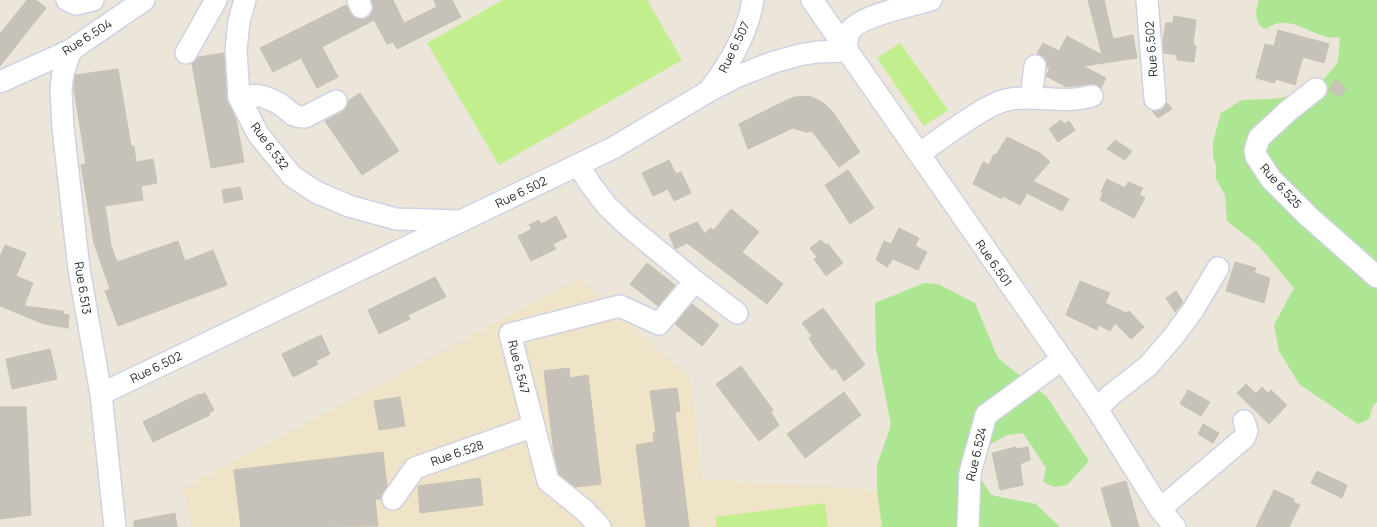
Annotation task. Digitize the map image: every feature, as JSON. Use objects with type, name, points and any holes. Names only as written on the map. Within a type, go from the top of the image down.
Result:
[{"type":"street","points":[[66,0],[76,4],[93,0]]},
{"type":"street","name":"Rue 6.504","points":[[0,82],[71,50],[144,0]]},
{"type":"street","points":[[186,53],[216,0]]},
{"type":"street","name":"Rue 6.532","points":[[245,0],[239,21],[236,50],[239,97],[258,134],[292,176],[316,192],[349,206],[396,219],[462,221]]},
{"type":"street","name":"Rue 6.507","points":[[709,91],[723,72],[744,32],[753,0]]},
{"type":"street","name":"Rue 6.501","points":[[812,0],[1061,360],[1097,409],[1160,508],[1175,527]]},
{"type":"street","points":[[846,51],[849,32],[857,24],[898,8],[931,0]]},
{"type":"street","name":"Rue 6.502","points":[[1147,0],[1155,99]]},
{"type":"street","name":"Rue 6.513","points":[[71,50],[60,89],[62,128],[79,269],[101,394],[115,527]]},
{"type":"street","name":"Rue 6.502","points":[[101,394],[613,148],[738,76],[774,62],[817,52],[846,51]]},
{"type":"street","points":[[1031,98],[1035,66]]},
{"type":"street","name":"Rue 6.525","points":[[1316,89],[1288,111],[1259,138],[1255,150],[1256,156],[1271,179],[1302,210],[1377,277]]},
{"type":"street","points":[[919,154],[994,104],[1013,99],[1031,98],[1059,101],[1078,100],[1092,96]]},
{"type":"street","points":[[239,97],[265,97],[281,105],[296,117],[305,117],[336,101]]},
{"type":"street","points":[[578,165],[591,186],[607,206],[627,225],[737,313]]},
{"type":"street","points":[[1097,409],[1112,394],[1148,366],[1193,310],[1218,268]]},
{"type":"street","name":"Rue 6.547","points":[[600,527],[584,510],[548,481],[510,334],[620,306],[659,324],[695,281]]},
{"type":"street","name":"Rue 6.524","points":[[968,527],[970,474],[986,415],[1061,360]]},
{"type":"street","points":[[1160,508],[1195,481],[1214,462],[1244,438],[1247,431],[1244,421]]},
{"type":"street","name":"Rue 6.528","points":[[393,499],[415,468],[534,426]]},
{"type":"shaded area","points":[[579,279],[690,379],[702,479],[877,490],[882,527],[191,527],[184,488]]},
{"type":"green space","points":[[503,0],[647,0],[682,60],[499,165],[427,43]]},
{"type":"green space","points":[[1259,0],[1377,0],[1377,402],[1373,406],[1369,419],[1358,424],[1299,384],[1279,351],[1274,325],[1294,288],[1259,246],[1227,221],[1225,195],[1216,179],[1213,142],[1221,113],[1242,100],[1272,99],[1311,93],[1338,62],[1340,38],[1326,37],[1288,23],[1281,23],[1266,29],[1259,24],[1256,17]]},
{"type":"green space","points":[[900,43],[948,110],[924,126],[877,58]]},
{"type":"green space","points":[[924,283],[938,284],[975,303],[998,358],[1047,397],[1089,461],[1067,485],[1054,487],[1043,482],[1046,468],[1023,433],[1007,435],[977,452],[973,466],[991,495],[1036,504],[1060,527],[882,527],[877,490],[877,465],[891,425],[876,348],[875,303]]},
{"type":"green space","points":[[825,503],[828,527],[717,527],[715,517]]},
{"type":"building","points":[[27,0],[36,0],[46,8],[0,66],[0,34]]},
{"type":"building","points":[[372,0],[393,0],[404,23],[437,7],[434,0],[452,0],[461,17],[397,49],[393,42],[387,44],[374,20],[322,47],[338,77],[317,88],[301,58],[273,72],[260,48],[346,5],[354,17],[365,19],[371,15],[373,9]]},
{"type":"building","points":[[1088,0],[1104,0],[1113,39],[1133,35],[1137,58],[1083,66],[1106,78],[1101,88],[1096,84],[1067,87],[1046,76],[1050,68],[1047,67],[1043,56],[1037,54],[1043,43],[1059,51],[1067,36],[1102,55]]},
{"type":"building","points":[[1174,16],[1196,20],[1193,44],[1196,46],[1194,62],[1177,60],[1177,55],[1164,53],[1163,40],[1166,23],[1173,23]]},
{"type":"building","points":[[1278,30],[1329,44],[1324,63],[1303,57],[1295,85],[1276,79],[1274,83],[1256,78],[1265,44],[1274,46]]},
{"type":"building","points":[[224,53],[227,99],[236,119],[244,162],[211,168],[192,64],[198,57]]},
{"type":"building","points":[[118,69],[131,146],[134,146],[136,162],[153,159],[157,183],[141,186],[143,200],[105,206],[111,246],[117,262],[178,241],[185,261],[213,250],[227,285],[118,326],[105,291],[110,289],[94,243],[81,165],[86,164],[74,89],[75,75]]},
{"type":"building","points":[[1336,80],[1346,88],[1340,97],[1329,90]]},
{"type":"building","points":[[360,93],[399,151],[362,175],[325,121],[342,112],[347,107],[348,101]]},
{"type":"building","points":[[809,96],[822,102],[832,111],[860,152],[839,167],[812,131],[806,132],[793,128],[748,149],[739,124],[787,100],[795,97]]},
{"type":"building","points":[[1167,103],[1172,109],[1158,118],[1152,111],[1162,110]]},
{"type":"building","points":[[1061,120],[1064,124],[1069,121],[1075,130],[1058,142],[1049,129]]},
{"type":"building","points":[[1007,137],[1040,153],[1050,162],[1033,181],[1069,199],[1062,211],[1027,193],[1020,205],[1003,196],[1002,199],[973,184],[983,162],[989,165],[994,154],[996,155]]},
{"type":"building","points":[[1115,140],[1132,151],[1125,160],[1107,149]]},
{"type":"building","points":[[669,160],[676,174],[681,172],[691,193],[674,201],[668,189],[653,196],[642,173]]},
{"type":"building","points":[[848,170],[874,208],[850,224],[825,185]]},
{"type":"building","points":[[1107,179],[1125,188],[1128,182],[1143,188],[1139,195],[1145,198],[1134,218],[1100,200],[1103,193],[1101,192]]},
{"type":"building","points":[[240,187],[243,199],[224,203],[222,190]]},
{"type":"building","points":[[731,209],[759,232],[742,252],[783,284],[767,304],[687,243],[675,249],[669,234],[697,222],[705,234],[710,228],[714,230]]},
{"type":"building","points":[[556,216],[567,237],[553,244],[556,249],[531,261],[518,236],[532,229],[529,225],[539,220],[541,224]]},
{"type":"building","points":[[899,228],[919,238],[915,246],[927,252],[918,270],[893,259],[887,267],[876,260],[884,241],[891,244]]},
{"type":"building","points":[[821,240],[826,245],[828,244],[843,263],[826,276],[814,259],[817,257],[810,248]]},
{"type":"building","points":[[5,245],[26,253],[16,276],[33,283],[24,306],[63,311],[63,314],[69,315],[68,328],[44,324],[0,306],[0,257]]},
{"type":"building","points":[[1235,262],[1256,268],[1254,273],[1270,278],[1264,303],[1226,291]]},
{"type":"building","points":[[647,263],[675,285],[658,306],[630,284]]},
{"type":"building","points":[[435,277],[446,297],[408,315],[410,319],[379,334],[368,310]]},
{"type":"building","points":[[1080,281],[1110,293],[1105,303],[1126,313],[1129,311],[1144,327],[1131,339],[1115,323],[1110,331],[1099,325],[1097,330],[1066,315]]},
{"type":"building","points":[[1176,291],[1183,302],[1175,312],[1166,298]]},
{"type":"building","points":[[692,304],[719,325],[702,346],[675,324]]},
{"type":"building","points":[[823,308],[865,365],[844,381],[835,368],[832,370],[816,349],[809,338],[812,336],[802,323]]},
{"type":"building","points":[[321,335],[330,354],[316,361],[318,364],[293,377],[282,354]]},
{"type":"building","points":[[50,349],[57,379],[12,389],[6,359]]},
{"type":"building","points":[[741,366],[773,410],[771,412],[779,425],[759,441],[716,384]]},
{"type":"building","points":[[569,368],[570,378],[588,375],[601,484],[575,487],[559,474],[554,453],[544,371]]},
{"type":"building","points":[[1246,384],[1256,394],[1262,387],[1268,393],[1271,390],[1287,405],[1269,424],[1237,393]]},
{"type":"building","points":[[677,388],[680,411],[675,412],[689,527],[646,527],[636,445],[654,442],[653,433],[656,433],[650,391]]},
{"type":"building","points":[[1188,390],[1210,402],[1201,416],[1180,404]]},
{"type":"building","points":[[844,392],[861,415],[805,458],[787,434]]},
{"type":"building","points":[[205,393],[214,410],[209,413],[210,415],[153,442],[143,422],[199,394]]},
{"type":"building","points":[[400,397],[405,426],[379,430],[374,401]]},
{"type":"building","points":[[0,407],[26,407],[31,515],[0,519]]},
{"type":"building","points":[[1203,424],[1219,433],[1213,443],[1198,434]]},
{"type":"building","points":[[1016,447],[1016,449],[1028,447],[1030,460],[1020,464],[1023,485],[1000,490],[992,453]]},
{"type":"building","points":[[383,452],[387,486],[381,499],[375,499],[378,526],[241,527],[234,470]]},
{"type":"building","points":[[1317,471],[1347,485],[1342,498],[1311,483]]},
{"type":"building","points":[[480,478],[483,505],[420,513],[418,486]]},
{"type":"building","points":[[1126,481],[1139,527],[1112,527],[1101,488]]},
{"type":"building","points":[[1274,490],[1294,499],[1293,502],[1300,505],[1289,527],[1256,527]]},
{"type":"building","points":[[175,513],[177,527],[134,527],[134,521]]}]
